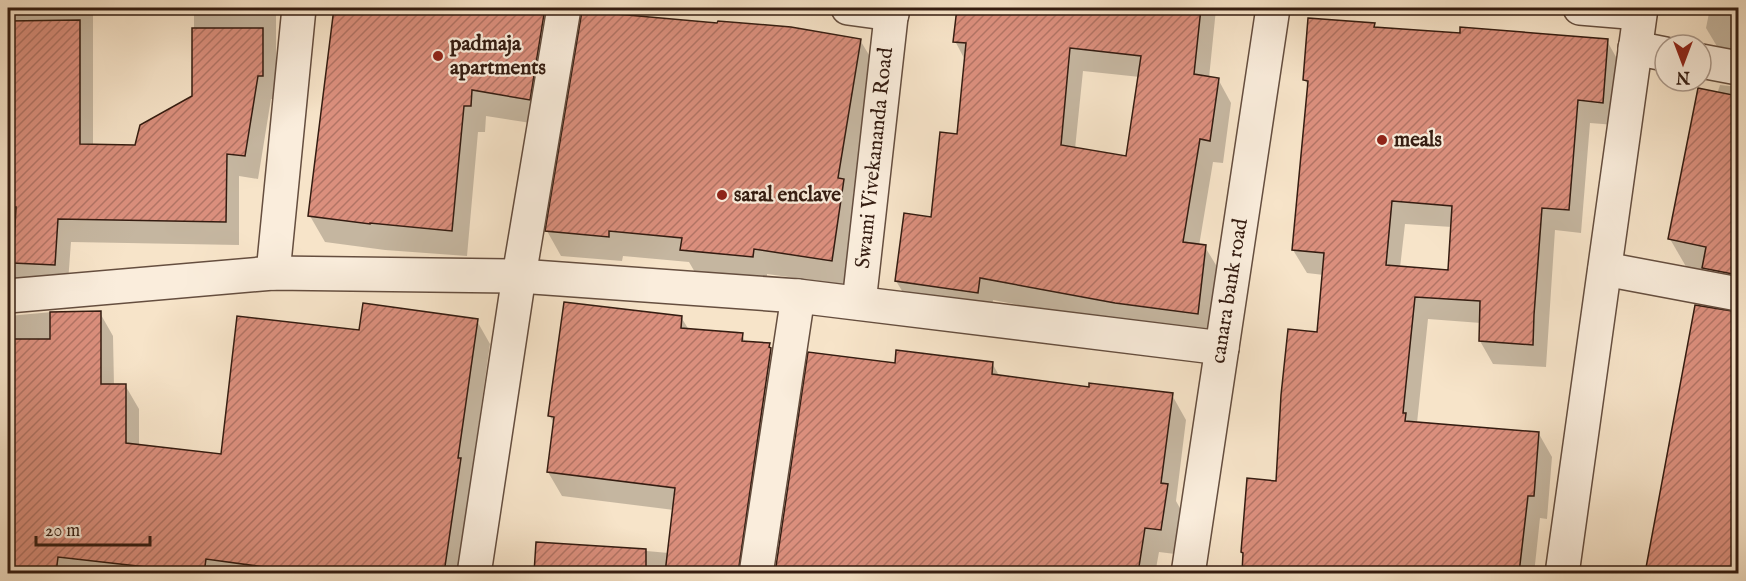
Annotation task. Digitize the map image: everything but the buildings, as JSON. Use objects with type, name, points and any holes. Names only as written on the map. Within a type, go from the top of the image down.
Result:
[{"type":"street","points":[[273,273],[299,8]]},
{"type":"street","points":[[474,573],[519,276],[564,8]]},
{"type":"street","name":"Swami Vivekananda Road","points":[[848,8],[892,11],[859,303]]},
{"type":"street","name":"canara bank road","points":[[1188,573],[1273,8]]},
{"type":"street","points":[[1562,573],[1605,269],[1650,51],[1640,10],[1580,8]]},
{"type":"street","points":[[1713,63],[1738,68]]},
{"type":"street","points":[[1605,269],[1738,294]]},
{"type":"street","points":[[8,296],[273,273],[519,276],[859,303],[1222,348]]},
{"type":"street","points":[[756,573],[798,297]]},
{"type":"place","name":"padmaja apartments","points":[[438,56]]},
{"type":"place","name":"meals","points":[[1382,140]]},
{"type":"place","name":"saral enclave","points":[[722,195]]}]
